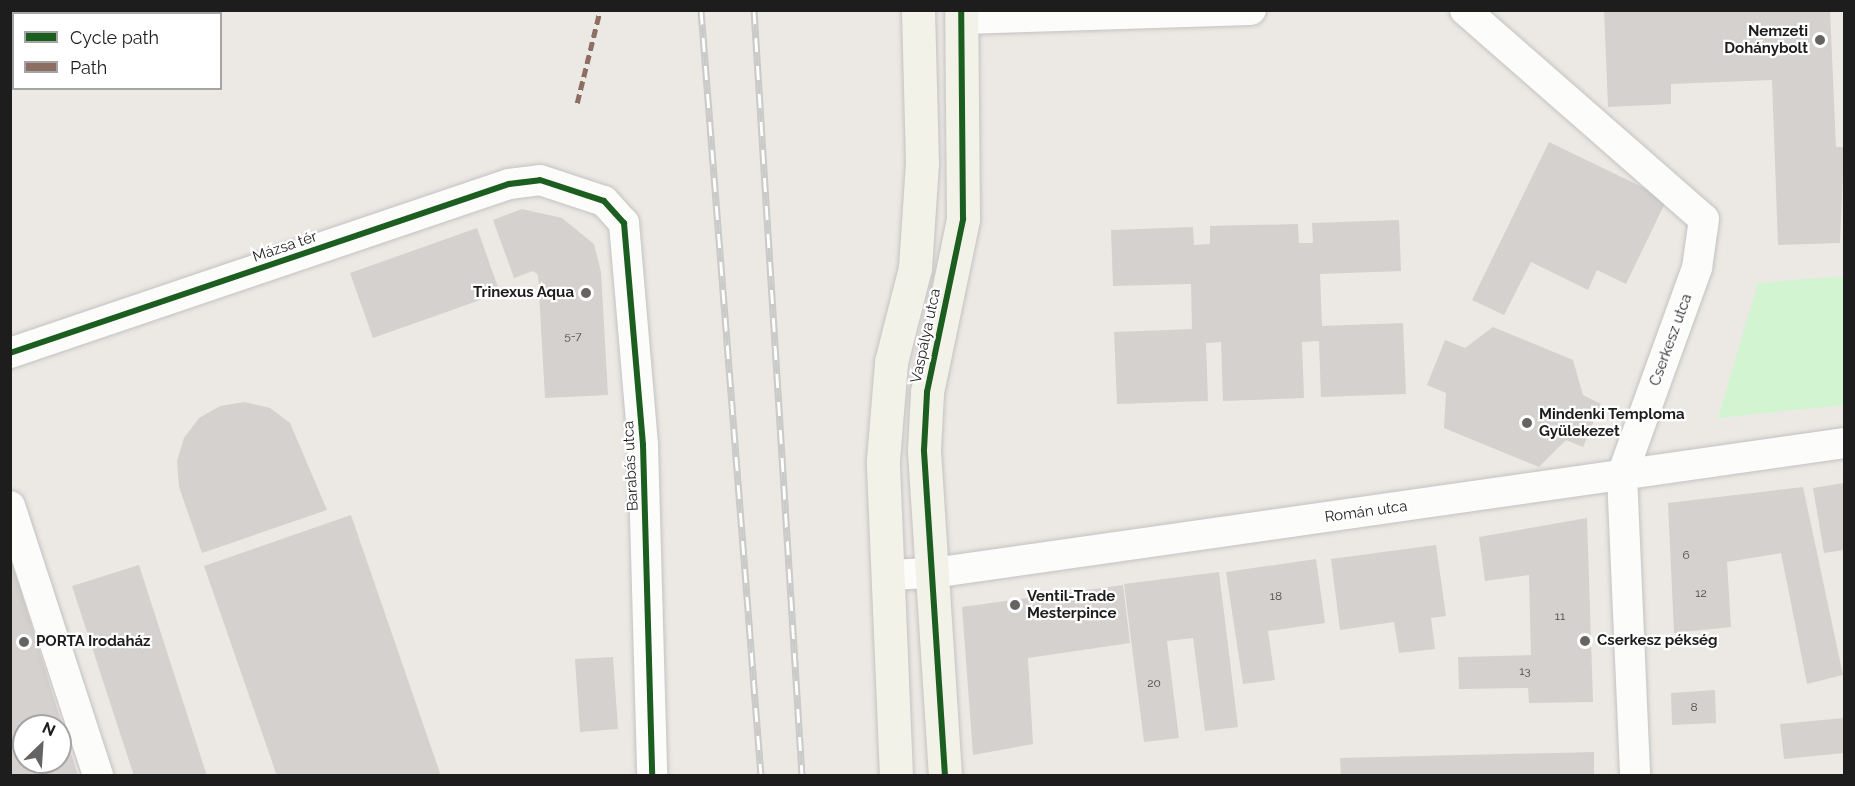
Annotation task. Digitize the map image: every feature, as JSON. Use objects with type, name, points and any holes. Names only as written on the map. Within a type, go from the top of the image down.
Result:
[{"type":"main road","name":"Vaspálya utca","points":[[896,776],[887,575],[887,395],[915,268],[922,163],[918,10]]},
{"type":"main road","name":"Vaspálya utca","points":[[945,776],[924,450],[927,393],[963,219],[962,15]]},
{"type":"street","points":[[962,15],[1251,10]]},
{"type":"street","name":"Cserkesz utca","points":[[1465,10],[1704,219],[1697,268],[1622,475],[1635,776]]},
{"type":"street","name":"Mázsa tér","points":[[10,354],[509,184],[540,180],[570,188]]},
{"type":"street","name":"Barabás utca","points":[[570,188],[604,201],[624,223],[643,445],[652,776]]},
{"type":"street","name":"Román utca","points":[[887,575],[933,573],[1845,443]]},
{"type":"street","points":[[10,506],[98,776]]},
{"type":"green space","points":[[1844,276],[1844,405],[1718,418],[1758,283]]},
{"type":"building","points":[[1604,10],[1830,10],[1836,147],[1844,147],[1840,243],[1778,245],[1772,80],[1671,84],[1671,104],[1608,107]]},
{"type":"building","points":[[1549,142],[1667,199],[1626,284],[1597,270],[1588,290],[1531,262],[1504,315],[1472,300]]},
{"type":"building","points":[[522,209],[562,218],[594,244],[601,272],[608,395],[545,398],[538,275],[533,271],[514,278],[493,220]]},
{"type":"building","points":[[1399,220],[1401,271],[1320,274],[1322,326],[1403,323],[1406,394],[1321,397],[1319,341],[1302,342],[1304,398],[1223,401],[1221,342],[1206,343],[1208,401],[1117,404],[1114,332],[1192,329],[1191,284],[1113,286],[1111,230],[1193,227],[1194,245],[1210,244],[1210,226],[1298,224],[1299,243],[1313,243],[1312,223]]},
{"type":"building","points":[[477,228],[500,293],[373,338],[350,273]]},
{"type":"building","points":[[1493,327],[1573,360],[1583,395],[1601,404],[1583,447],[1566,440],[1539,467],[1444,428],[1446,393],[1427,385],[1445,340],[1465,348]]},
{"type":"building","points":[[245,402],[270,408],[290,423],[327,510],[202,553],[179,487],[177,461],[184,438],[199,418],[220,406]]},
{"type":"building","points":[[1844,483],[1844,550],[1824,553],[1813,488]]},
{"type":"building","points":[[1803,487],[1843,675],[1807,684],[1781,553],[1727,562],[1731,627],[1674,633],[1668,503]]},
{"type":"building","points":[[351,515],[441,776],[277,776],[204,566]]},
{"type":"building","points":[[1587,518],[1593,702],[1529,703],[1528,688],[1459,689],[1458,657],[1531,655],[1529,575],[1485,581],[1479,537]]},
{"type":"building","points":[[1436,545],[1446,616],[1431,618],[1435,649],[1399,653],[1394,622],[1340,630],[1331,559]]},
{"type":"building","name":"PORTA Irodaház","points":[[10,559],[59,714],[12,714],[12,774],[72,774],[72,757],[78,776],[10,774]]},
{"type":"building","points":[[1316,559],[1325,623],[1268,631],[1275,680],[1243,684],[1226,572]]},
{"type":"building","points":[[139,565],[207,776],[134,776],[72,586]]},
{"type":"building","points":[[1219,572],[1238,727],[1205,731],[1193,638],[1167,641],[1179,738],[1144,742],[1124,584]]},
{"type":"building","points":[[1123,585],[1130,643],[1028,658],[1033,744],[973,755],[962,607]]},
{"type":"building","points":[[613,657],[618,729],[580,732],[575,659]]},
{"type":"building","points":[[1715,690],[1716,723],[1672,725],[1671,693]]},
{"type":"building","points":[[1844,718],[1844,753],[1784,759],[1780,724]]},
{"type":"building","points":[[1594,752],[1594,776],[1341,776],[1340,758]]},
{"type":"railway","points":[[701,10],[761,776]]},
{"type":"railway","points":[[754,10],[802,776]]},
{"type":"marked path","points":[[577,103],[600,10]]},
{"type":"cycle path","points":[[945,776],[924,450],[927,392],[963,219],[961,10]]},
{"type":"cycle path","points":[[10,353],[509,184],[540,180],[604,201],[624,223],[643,445],[652,776]]},
{"type":"place","name":"Nemzeti Dohánybolt","points":[[1820,40]]},
{"type":"place","name":"Trinexus Aqua","points":[[586,293]]},
{"type":"place","name":"Mindenki Temploma Gyülekezet","points":[[1527,423]]},
{"type":"place","name":"Ventil-Trade Mesterpince","points":[[1015,605]]},
{"type":"place","name":"Cserkesz pékség","points":[[1585,641]]},
{"type":"place","name":"PORTA Irodaház","points":[[24,642]]}]
